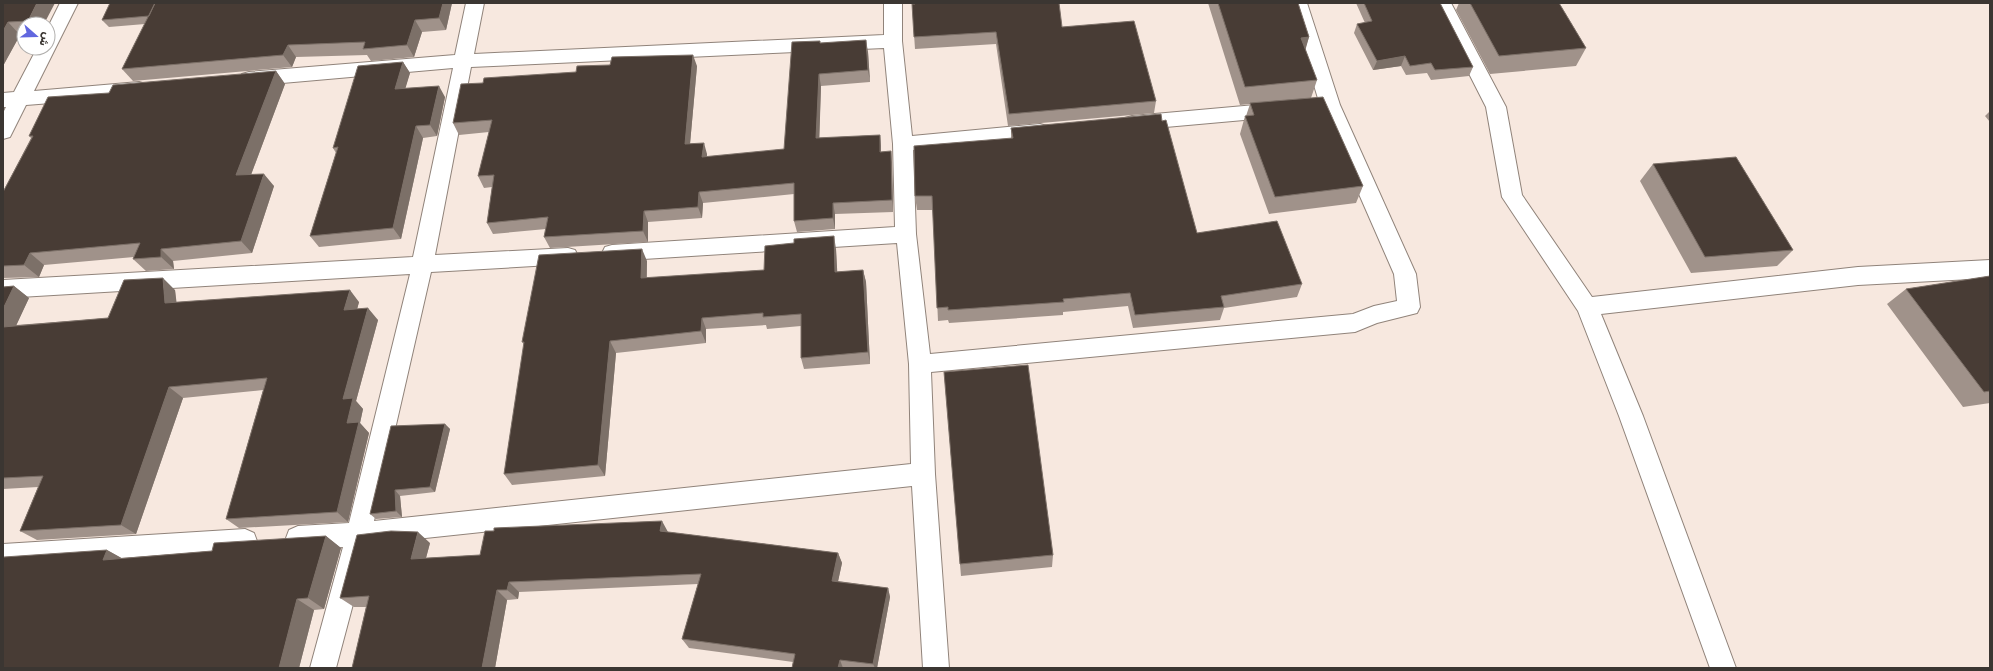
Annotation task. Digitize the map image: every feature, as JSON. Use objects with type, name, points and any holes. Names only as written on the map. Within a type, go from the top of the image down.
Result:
[{"type":"street","points":[[56,29],[69,3]]},
{"type":"street","points":[[323,668],[359,534],[422,266],[462,61],[475,3]]},
{"type":"street","points":[[893,3],[893,41],[903,144],[906,234],[920,364],[923,474],[936,668]]},
{"type":"street","points":[[920,364],[1355,323],[1374,315],[1409,307],[1405,274],[1323,106],[1298,3]]},
{"type":"street","points":[[1442,3],[1496,107],[1512,197],[1587,307],[1631,416],[1723,668]]},
{"type":"street","points":[[233,81],[462,61],[893,41]]},
{"type":"street","points":[[3,132],[12,100],[41,56]]},
{"type":"street","points":[[12,100],[154,88]]},
{"type":"street","points":[[1117,124],[1291,109]]},
{"type":"street","points":[[903,144],[1061,129]]},
{"type":"street","points":[[3,289],[422,266],[906,234]]},
{"type":"street","points":[[1587,307],[1858,276],[1990,269]]},
{"type":"street","points":[[3,556],[359,534],[923,474]]},
{"type":"building","points":[[3,3],[37,3],[30,16],[16,16],[16,22],[8,22],[3,31]]},
{"type":"building","points":[[110,3],[155,3],[149,16],[102,20]]},
{"type":"building","points":[[155,3],[443,3],[439,18],[415,20],[407,45],[363,49],[365,42],[288,45],[283,55],[122,69]]},
{"type":"building","points":[[1059,3],[1062,27],[1134,21],[1156,101],[1009,114],[996,32],[914,37],[912,4]]},
{"type":"building","points":[[1218,3],[1298,3],[1309,37],[1301,38],[1317,80],[1245,87]]},
{"type":"building","points":[[1364,3],[1440,3],[1473,67],[1435,70],[1431,63],[1410,66],[1405,56],[1377,61],[1357,24],[1372,21]]},
{"type":"building","points":[[1470,3],[1559,3],[1586,48],[1499,56]]},
{"type":"building","points":[[866,40],[868,70],[819,74],[816,138],[880,135],[880,152],[891,151],[892,200],[833,203],[833,218],[794,221],[794,183],[699,192],[698,207],[644,211],[643,231],[544,237],[548,217],[487,223],[494,175],[478,176],[492,120],[453,123],[461,84],[483,83],[484,78],[576,72],[577,66],[610,65],[612,57],[693,55],[685,144],[704,143],[702,157],[784,149],[792,42],[820,41],[820,43]]},
{"type":"building","points":[[403,62],[395,89],[439,86],[430,125],[416,126],[393,228],[310,236],[338,147],[333,148],[358,66]]},
{"type":"building","points":[[276,71],[236,175],[264,174],[241,241],[161,249],[161,257],[133,259],[140,243],[30,253],[24,265],[3,266],[3,192],[33,136],[29,136],[48,97],[109,93],[113,85]]},
{"type":"building","points":[[1323,97],[1363,186],[1275,197],[1245,116],[1254,115],[1250,103]]},
{"type":"building","points":[[1161,114],[1162,121],[1166,120],[1197,233],[1277,221],[1302,284],[1221,296],[1224,307],[1135,315],[1130,293],[1063,299],[1064,302],[948,310],[948,307],[937,308],[932,196],[915,196],[914,146],[1013,138],[1011,128]]},
{"type":"building","points":[[1736,157],[1793,250],[1705,257],[1653,164]]},
{"type":"building","points":[[834,236],[835,272],[863,270],[868,352],[801,358],[801,314],[763,317],[763,313],[702,318],[701,331],[610,341],[598,465],[504,474],[524,342],[522,342],[539,255],[642,249],[641,278],[764,270],[765,246],[794,243],[794,239]]},
{"type":"building","points":[[1990,276],[1990,391],[1984,392],[1906,289]]},
{"type":"building","points":[[163,278],[165,303],[350,290],[344,310],[368,308],[343,399],[353,398],[347,423],[359,422],[337,512],[226,519],[267,378],[169,387],[121,525],[20,531],[43,476],[3,478],[3,327],[108,318],[124,280]]},
{"type":"building","points":[[14,286],[3,309],[3,287]]},
{"type":"building","points":[[1028,365],[1053,555],[960,564],[944,372]]},
{"type":"building","points":[[445,424],[430,487],[395,490],[396,511],[370,514],[391,426]]},
{"type":"building","points":[[662,521],[660,531],[838,553],[832,581],[888,588],[873,664],[840,660],[838,668],[792,668],[795,654],[682,639],[701,574],[509,582],[507,590],[497,590],[482,668],[352,668],[369,596],[340,598],[357,535],[391,531],[418,532],[411,559],[480,555],[485,531],[494,531],[494,528]]},
{"type":"building","points":[[326,536],[308,598],[297,599],[279,668],[3,668],[4,557],[107,550],[103,560],[212,551],[214,543]]}]
